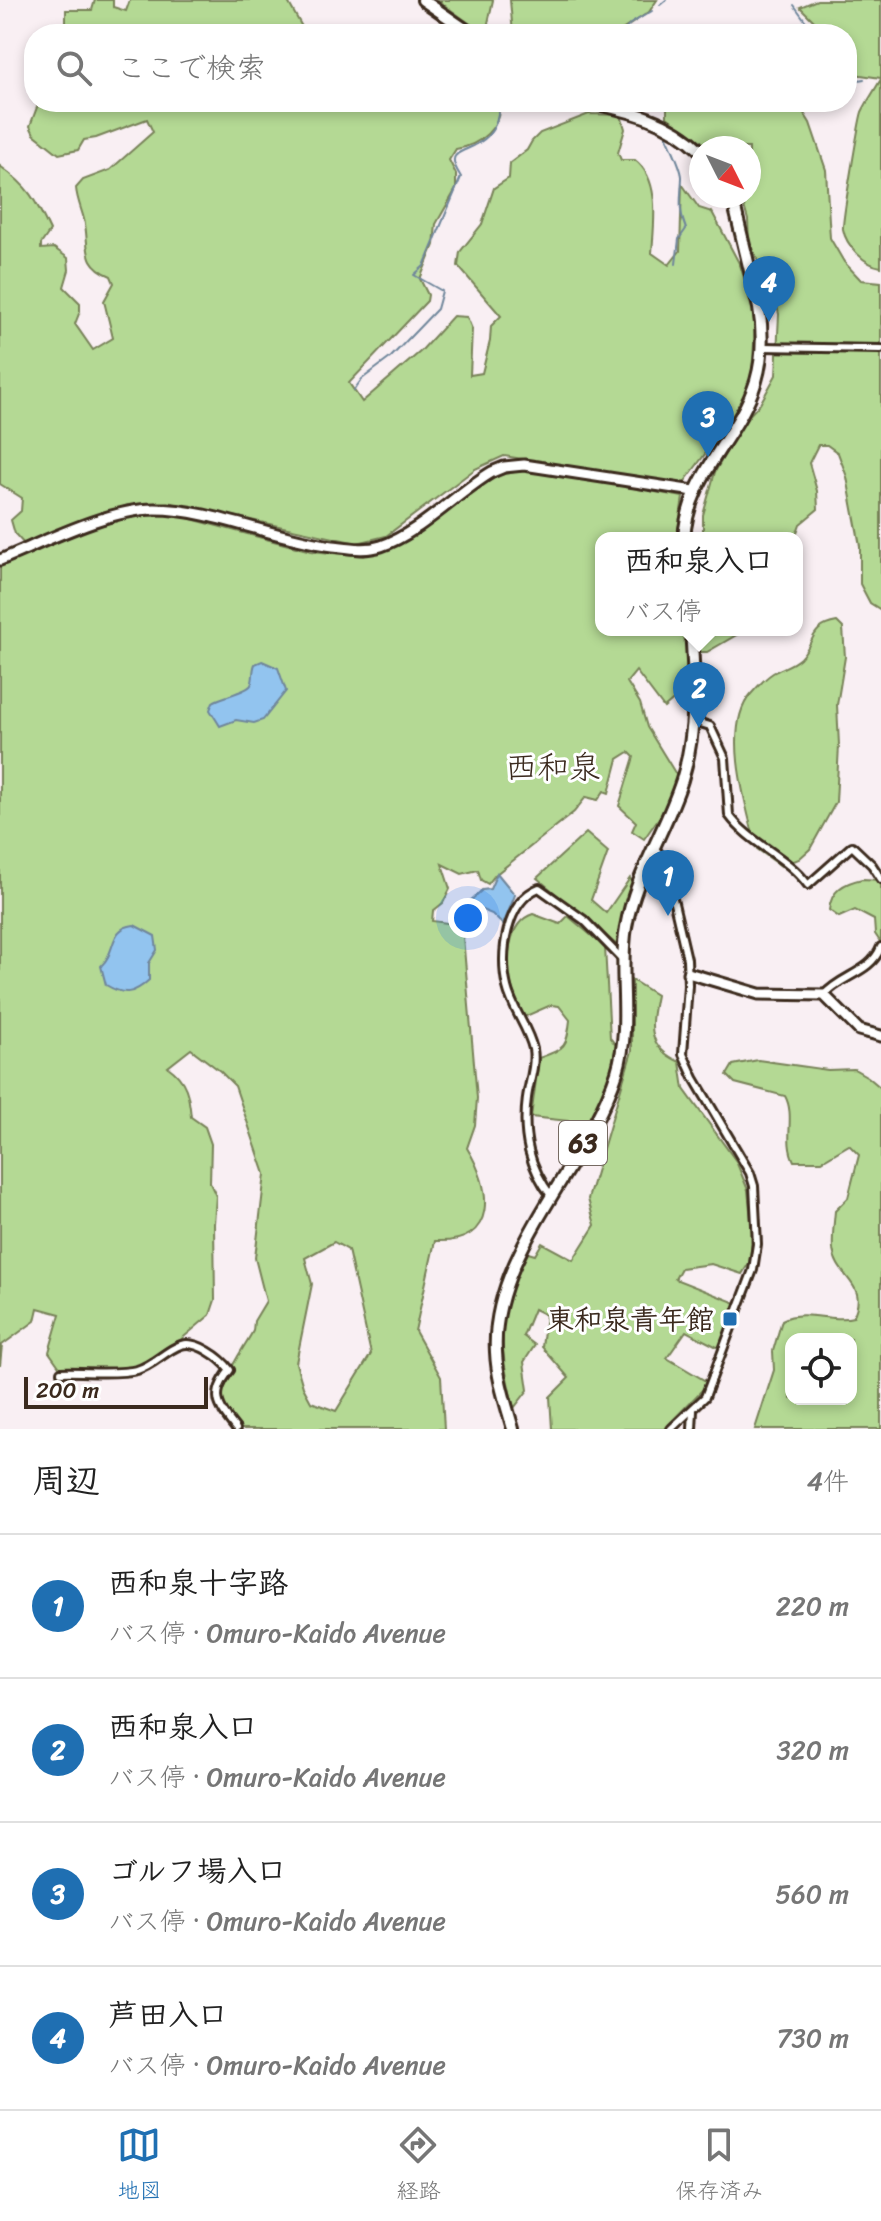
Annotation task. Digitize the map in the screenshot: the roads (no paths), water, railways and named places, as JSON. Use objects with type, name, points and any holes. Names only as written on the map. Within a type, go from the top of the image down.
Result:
[{"type":"main road","points":[[423,0],[458,24]]},
{"type":"main road","points":[[633,112],[663,123],[689,142]]},
{"type":"main road","points":[[685,532],[694,491],[752,391],[762,347],[759,308],[735,208]]},
{"type":"main road","name":"63","points":[[513,1429],[499,1375],[496,1352],[498,1315],[511,1273],[604,1104],[617,1072],[625,1021],[626,929],[633,897],[681,782],[694,721],[691,636]]},
{"type":"street","points":[[762,347],[881,349]]},
{"type":"street","points":[[0,560],[120,513],[156,509],[192,514],[308,543],[362,550],[384,545],[401,536],[492,472],[524,465],[694,491]]},
{"type":"street","points":[[694,721],[710,726],[725,758],[729,815],[767,852],[791,866],[808,885],[852,846],[872,865],[881,879]]},
{"type":"street","points":[[654,847],[664,860],[688,973],[683,1054],[750,1173],[754,1186],[757,1244],[753,1270],[711,1386],[693,1411],[671,1429]]},
{"type":"street","points":[[552,1197],[528,1154],[525,1130],[527,1098],[534,1066],[533,1051],[522,1018],[510,996],[505,975],[507,942],[516,909],[528,892],[539,888],[584,920],[624,961]]},
{"type":"street","points":[[688,973],[759,994],[824,995],[840,981],[868,967],[881,947]]},
{"type":"street","points":[[824,995],[859,1030],[881,1036]]},
{"type":"street","points":[[61,1372],[135,1370],[160,1359],[180,1345],[194,1346],[216,1357],[230,1370],[218,1385],[218,1400],[221,1411],[236,1429]]},
{"type":"street","points":[[692,1429],[693,1411]]},
{"type":"water","points":[[262,661],[278,668],[286,691],[263,720],[254,723],[236,720],[220,726],[210,710],[213,702],[249,687],[255,664]]},
{"type":"water","points":[[497,873],[515,895],[503,925],[492,914],[467,904],[482,890],[490,889]]},
{"type":"water","points":[[134,925],[155,936],[157,950],[149,963],[149,980],[134,991],[118,991],[106,985],[101,966],[120,931]]},
{"type":"waterway","points":[[660,5],[666,0]]},
{"type":"waterway","points":[[794,5],[808,24]]},
{"type":"waterway","points":[[630,24],[652,11]]},
{"type":"waterway","points":[[857,80],[864,79]]},
{"type":"waterway","points":[[354,390],[437,309],[442,291],[414,275],[424,266],[461,177],[454,159],[485,138],[492,130],[498,112]]},
{"type":"waterway","points":[[664,130],[682,174],[681,210],[686,229],[679,239],[676,264]]},
{"type":"place","name":"芦田入口","points":[[769,322]]},
{"type":"place","name":"ゴルフ場入口","points":[[708,457]]},
{"type":"place","name":"西和泉入口","points":[[699,728]]},
{"type":"place","name":"西和泉十字路","points":[[668,916]]},
{"type":"place","name":"東和泉青年館","points":[[730,1319]]},
{"type":"district","name":"西和泉","points":[[553,767]]}]
